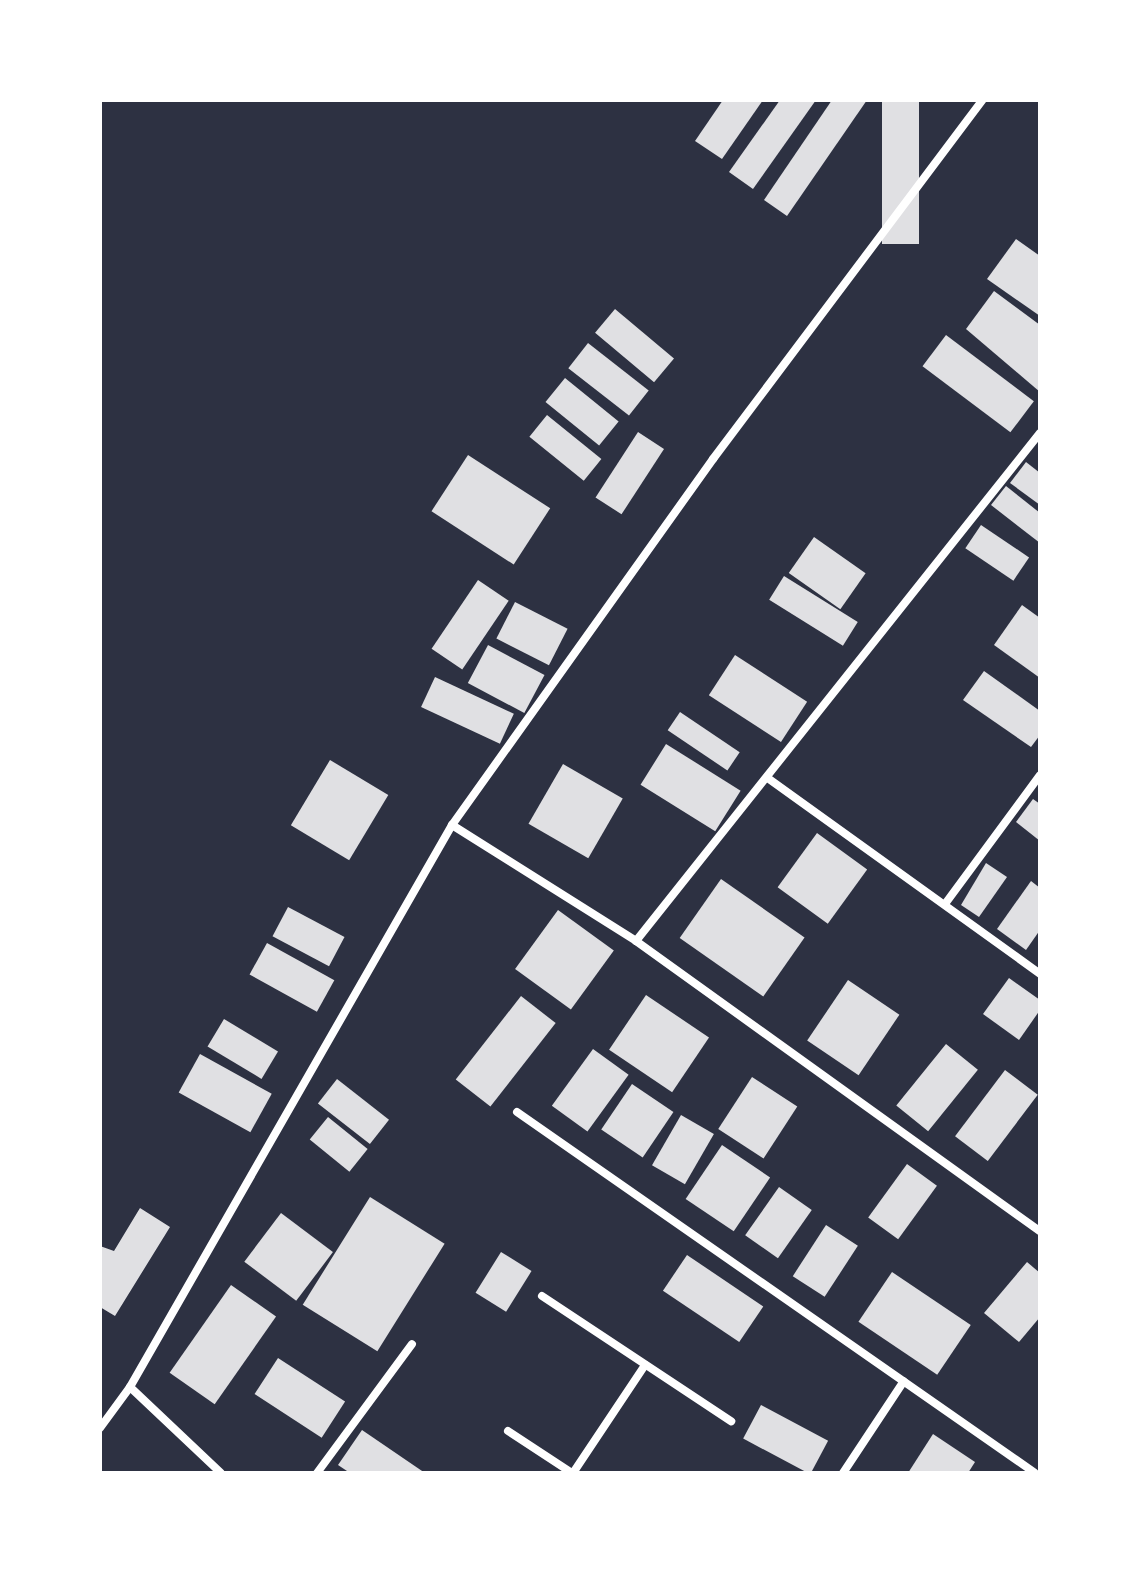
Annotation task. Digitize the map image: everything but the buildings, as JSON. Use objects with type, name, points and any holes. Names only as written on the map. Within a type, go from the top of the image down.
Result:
[{"type":"street","points":[[100,1428],[130,1387],[452,825],[713,459],[983,100]]},
{"type":"street","points":[[636,941],[769,779],[1040,433]]},
{"type":"street","points":[[945,904],[1040,775]]},
{"type":"street","points":[[769,779],[1040,974]]},
{"type":"street","points":[[452,825],[636,941],[1040,1231]]},
{"type":"street","points":[[517,1112],[1035,1473]]},
{"type":"street","points":[[542,1296],[731,1421]]},
{"type":"street","points":[[317,1473],[412,1344]]},
{"type":"street","points":[[508,1431],[573,1473],[645,1365]]},
{"type":"street","points":[[843,1473],[904,1381]]},
{"type":"street","points":[[130,1387],[221,1473]]}]
